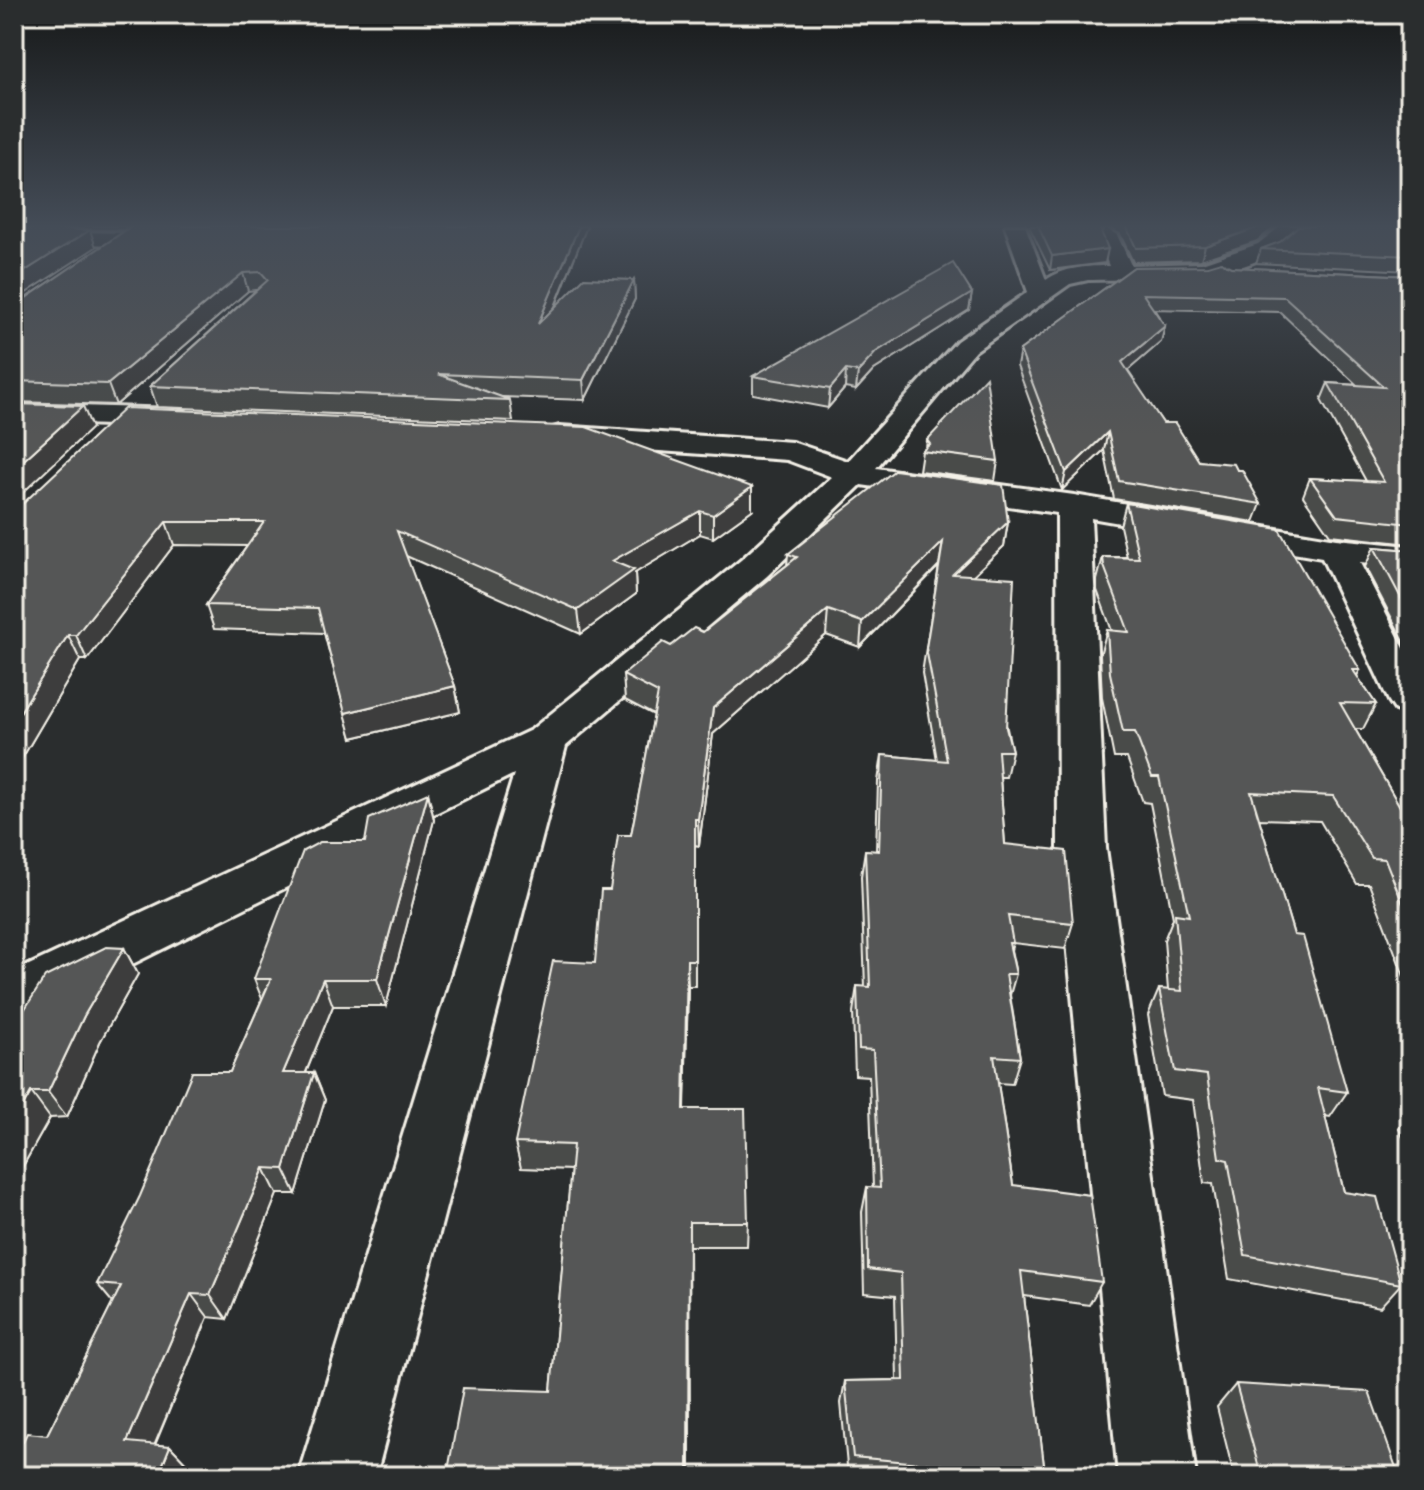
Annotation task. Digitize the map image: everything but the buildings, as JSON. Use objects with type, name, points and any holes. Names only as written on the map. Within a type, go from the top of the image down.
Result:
[{"type":"street","points":[[14,997],[546,740],[754,568],[854,474],[966,346],[1038,296]]},
{"type":"street","points":[[92,448],[151,393]]},
{"type":"street","points":[[14,413],[203,419]]},
{"type":"street","points":[[529,433],[792,451],[854,474],[1074,505],[1336,550],[1410,557]]},
{"type":"street","points":[[1074,505],[1082,848],[1157,1476]]},
{"type":"street","points":[[1336,550],[1410,701]]},
{"type":"street","points":[[337,1476],[546,740]]}]
